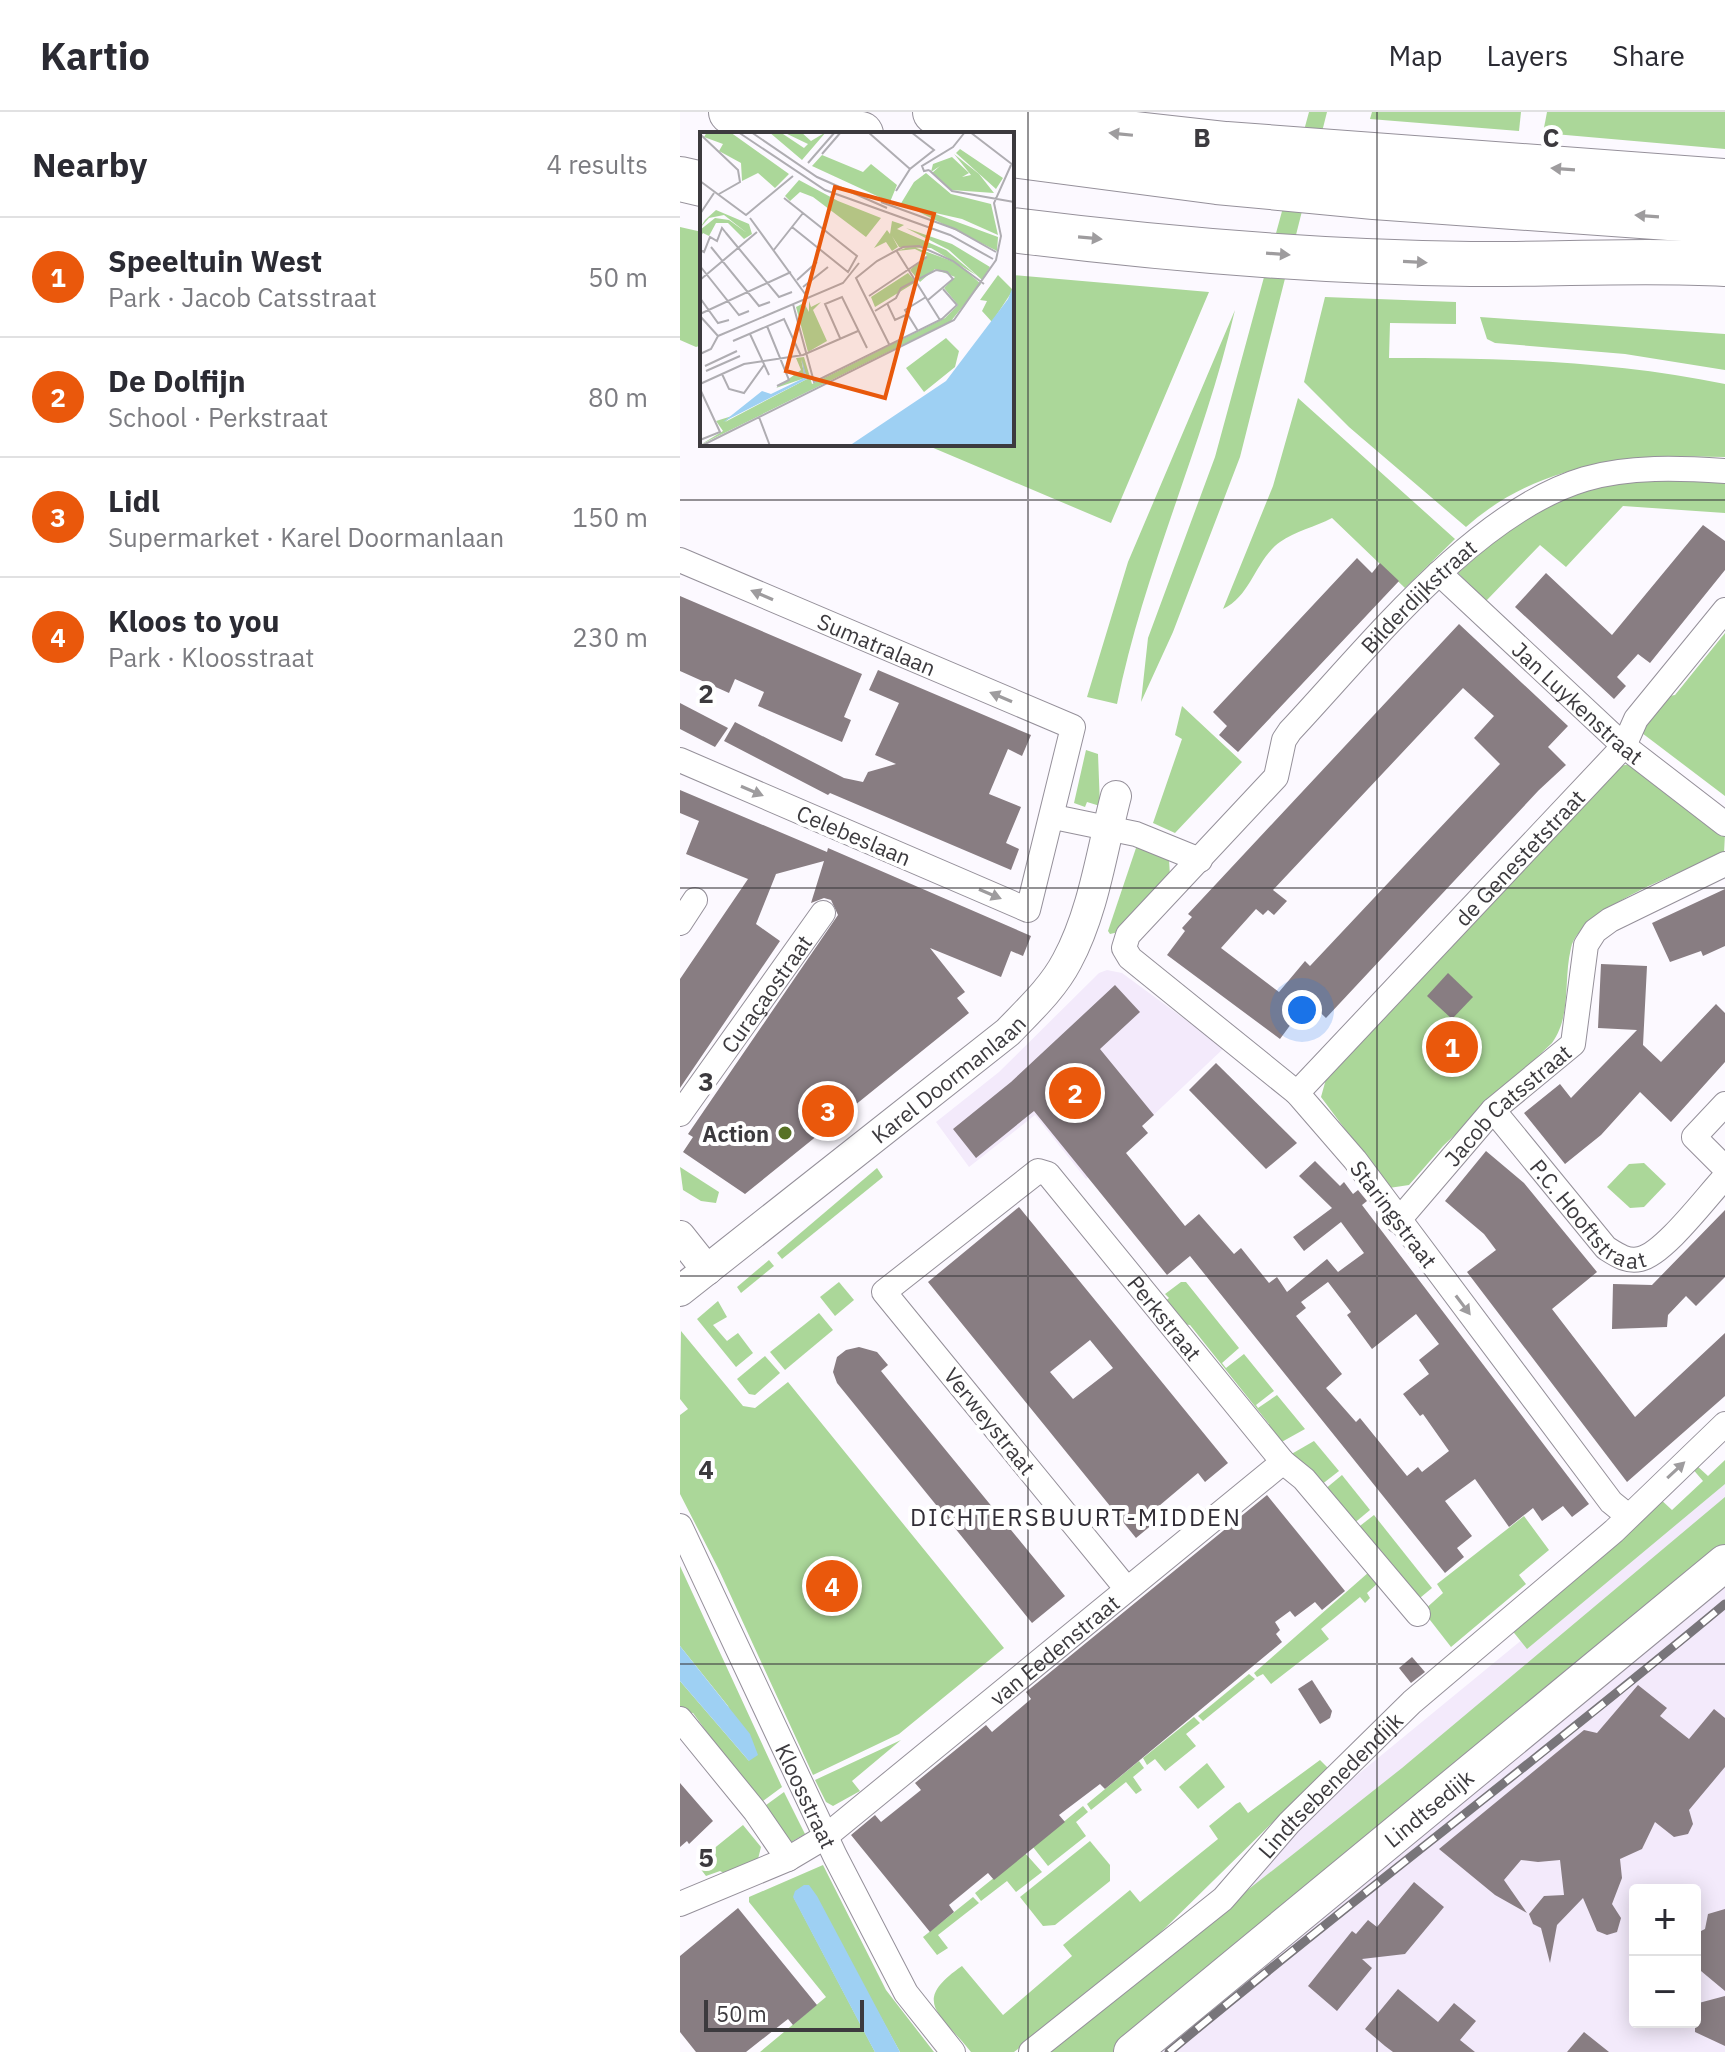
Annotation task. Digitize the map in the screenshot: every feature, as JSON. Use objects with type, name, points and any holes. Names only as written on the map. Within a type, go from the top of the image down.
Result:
[{"type":"highway","points":[[731,112],[849,132]]},
{"type":"highway","points":[[935,112],[1225,149],[1382,164],[1725,222]]},
{"type":"highway","points":[[1155,112],[1225,149]]},
{"type":"highway","points":[[1014,155],[1225,149],[1382,164],[1479,164],[1725,181]]},
{"type":"highway","points":[[680,179],[700,184]]},
{"type":"highway","points":[[1014,230],[1358,259],[1471,264],[1665,260],[1725,264]]},
{"type":"highway","points":[[1471,264],[1725,292]]},
{"type":"main road","name":"Lindtsedijk","points":[[1132,2052],[1725,1563]]},
{"type":"street","name":"Bilderdijkstraat","points":[[1124,948],[1128,935],[1276,777],[1284,740],[1290,731],[1439,573],[1527,505],[1586,479],[1664,469],[1725,471]]},
{"type":"street","name":"Sumatralaan","points":[[680,560],[1073,727],[1054,817]]},
{"type":"street","name":"Jan Luykenstraat","points":[[1439,573],[1624,746],[1725,824]]},
{"type":"street","name":"de Genestetstraat","points":[[1297,1093],[1624,746],[1636,719],[1725,610]]},
{"type":"street","name":"Celebeslaan","points":[[680,760],[1028,910],[1054,817]]},
{"type":"street","name":"Karel Doormanlaan","points":[[680,1291],[1008,1032],[1035,1003],[1067,961],[1080,931],[1116,796]]},
{"type":"street","points":[[1054,817],[1136,834],[1200,860]]},
{"type":"street","name":"Jacob Catsstraat","points":[[1398,1221],[1493,1110],[1573,1044],[1586,945],[1595,931],[1610,920],[1725,864]]},
{"type":"street","points":[[680,923],[695,900]]},
{"type":"street","name":"Curaçaostraat","points":[[680,1114],[823,913]]},
{"type":"street","name":"Staringstraat","points":[[1124,948],[1130,958],[1297,1093],[1355,1160],[1611,1502],[1627,1515]]},
{"type":"street","points":[[1725,1104],[1694,1137],[1725,1168]]},
{"type":"street","name":"P.C. Hooftstraat","points":[[1493,1110],[1606,1248],[1622,1258],[1641,1259],[1657,1249],[1725,1177]]},
{"type":"street","name":"Perkstraat","points":[[884,1292],[1038,1171],[1044,1170],[1283,1462],[1304,1479],[1418,1614]]},
{"type":"street","points":[[680,1236],[707,1270]]},
{"type":"street","name":"Verweystraat","points":[[884,1292],[1126,1588]]},
{"type":"street","name":"Lindtsebenedendijk","points":[[1031,2052],[1223,1899],[1289,1823],[1412,1702],[1614,1531],[1627,1515],[1725,1424]]},
{"type":"street","name":"van Eedenstraat","points":[[680,1904],[788,1859],[825,1837],[1283,1462]]},
{"type":"street","name":"Kloosstraat","points":[[680,1526],[825,1837],[906,1993],[953,2052]]},
{"type":"street","points":[[680,1719],[755,1811],[788,1859]]},
{"type":"shaded area","points":[[1107,970],[1122,973],[1224,1048],[1086,1179],[1035,1115],[969,1167],[936,1122],[999,1072],[1099,973]]},
{"type":"shaded area","points":[[1725,1473],[1725,2052],[1020,2052]]},
{"type":"green space","points":[[1309,112],[1327,112],[1240,457],[1173,632],[1141,702],[1148,638],[1215,457]]},
{"type":"green space","points":[[1372,112],[1521,112],[1519,131],[1370,119]]},
{"type":"green space","points":[[1547,112],[1725,112],[1725,149],[1543,133]]},
{"type":"green space","points":[[680,227],[700,232],[700,346],[680,340]]},
{"type":"green space","points":[[1014,275],[1209,292],[1111,523],[929,446],[1014,446]]},
{"type":"green space","points":[[1325,297],[1456,302],[1456,324],[1390,323],[1389,358],[1558,362],[1642,370],[1725,384],[1725,457],[1656,458],[1588,466],[1524,488],[1494,505],[1466,527],[1349,427],[1304,382]]},
{"type":"green space","points":[[1235,310],[1207,409],[1142,604],[1117,704],[1087,697],[1128,562]]},
{"type":"green space","points":[[1480,317],[1725,334],[1725,370],[1625,354],[1495,343],[1487,339]]},
{"type":"green space","points":[[1298,398],[1455,539],[1405,588],[1332,518],[1280,542],[1265,558],[1241,595],[1223,609],[1273,486]]},
{"type":"green space","points":[[1671,478],[1725,480],[1725,513],[1623,506],[1566,567],[1540,545],[1486,601],[1458,573],[1516,524],[1551,503],[1590,490]]},
{"type":"green space","points":[[1725,633],[1725,796],[1638,730],[1664,697],[1675,695]]},
{"type":"green space","points":[[1182,706],[1242,762],[1175,833],[1153,823],[1182,739],[1175,735]]},
{"type":"green space","points":[[1086,750],[1098,754],[1100,806],[1087,802],[1085,807],[1074,803]]},
{"type":"green space","points":[[1635,763],[1725,834],[1724,853],[1637,892],[1594,918],[1579,933],[1571,948],[1565,1009],[1552,1043],[1443,1146],[1409,1185],[1389,1188],[1321,1097],[1326,1079],[1620,766]]},
{"type":"green space","points":[[1137,845],[1169,860],[1170,876],[1119,932],[1110,934],[1108,931]]},
{"type":"green space","points":[[1644,1163],[1666,1184],[1644,1207],[1630,1208],[1607,1187],[1629,1164]]},
{"type":"green space","points":[[680,1167],[719,1192],[716,1203],[701,1201],[683,1190]]},
{"type":"green space","points":[[877,1168],[883,1177],[782,1259],[777,1253]]},
{"type":"green space","points":[[769,1260],[774,1266],[741,1293],[737,1287]]},
{"type":"green space","points":[[839,1282],[854,1300],[835,1316],[820,1297]]},
{"type":"green space","points":[[1181,1282],[1186,1282],[1239,1348],[1222,1363],[1226,1368],[1244,1354],[1274,1391],[1256,1405],[1258,1408],[1277,1395],[1305,1429],[1278,1444],[1269,1432],[1269,1424],[1190,1325],[1181,1324],[1164,1302],[1169,1298],[1165,1294]]},
{"type":"green space","points":[[718,1301],[727,1317],[713,1325],[727,1341],[738,1333],[753,1353],[736,1367],[697,1319]]},
{"type":"green space","points":[[819,1313],[833,1330],[785,1370],[770,1352]]},
{"type":"green space","points":[[681,1331],[743,1406],[755,1408],[788,1382],[1004,1648],[899,1734],[813,1775],[719,1570],[680,1494],[680,1415],[688,1409],[680,1399]]},
{"type":"green space","points":[[765,1356],[780,1373],[755,1395],[749,1394],[737,1379]]},
{"type":"green space","points":[[1314,1441],[1339,1471],[1321,1485],[1288,1456]]},
{"type":"green space","points":[[1725,1460],[1725,1484],[1527,1649],[1511,1629],[1657,1496],[1672,1510],[1703,1481],[1691,1467],[1695,1464],[1708,1476]]},
{"type":"green space","points":[[1342,1475],[1370,1510],[1352,1525],[1324,1490]]},
{"type":"green space","points":[[1725,1497],[1725,1548],[1115,2052],[1043,2052],[1402,1768]]},
{"type":"green space","points":[[1374,1515],[1432,1588],[1415,1602],[1356,1529]]},
{"type":"green space","points":[[1524,1516],[1549,1550],[1519,1575],[1526,1584],[1451,1647],[1423,1611],[1443,1593],[1437,1584]]},
{"type":"green space","points":[[680,1566],[782,1787],[759,1804],[693,1713],[684,1712],[680,1707],[680,1681],[749,1761],[728,1706],[680,1646]]},
{"type":"green space","points":[[1369,1572],[1378,1583],[1367,1593],[1370,1598],[1365,1603],[1360,1597],[1321,1629],[1329,1639],[1271,1684],[1263,1674],[1257,1677],[1254,1673]]},
{"type":"green space","points":[[1249,1674],[1255,1679],[1203,1721],[1198,1716]]},
{"type":"green space","points":[[1194,1717],[1200,1723],[1186,1734],[1196,1746],[1165,1771],[1155,1759],[1147,1765],[1143,1758]]},
{"type":"green space","points":[[901,1740],[852,1781],[860,1791],[833,1806],[826,1802],[815,1780]]},
{"type":"green space","points":[[1320,1760],[1328,1768],[1156,1937],[1014,2052],[971,2052],[935,2008],[937,1989],[962,1966],[1003,2015],[1072,1956],[1063,1945],[1130,1890],[1140,1902],[1218,1839],[1209,1826],[1236,1804],[1240,1802],[1248,1813]]},
{"type":"green space","points":[[1139,1761],[1144,1768],[1133,1777],[1142,1790],[1136,1794],[1126,1782],[1091,1810],[1087,1804]]},
{"type":"green space","points":[[1207,1763],[1225,1787],[1198,1809],[1179,1787]]},
{"type":"green space","points":[[784,1792],[805,1834],[791,1842],[762,1808]]},
{"type":"green space","points":[[1083,1806],[1088,1812],[1076,1822],[1086,1836],[1048,1866],[1033,1847]]},
{"type":"green space","points":[[743,1825],[761,1847],[758,1859],[726,1874],[720,1871],[706,1876],[696,1863]]},
{"type":"green space","points":[[1090,1841],[1110,1865],[1110,1881],[1055,1925],[1043,1926],[1020,1897]]},
{"type":"green space","points":[[1025,1853],[1042,1872],[1016,1892],[1007,1881],[981,1901],[975,1893]]},
{"type":"green space","points":[[823,1865],[886,1990],[934,2052],[900,2052],[808,1885],[794,1898],[875,2052],[760,2052],[826,1997],[749,1902],[749,1897]]},
{"type":"green space","points":[[973,1897],[979,1903],[938,1935],[948,1948],[937,1955],[923,1937]]},
{"type":"water","points":[[680,1646],[750,1734],[758,1755],[749,1761],[680,1681]]},
{"type":"water","points":[[809,1885],[817,1896],[900,2052],[875,2052],[793,1897],[795,1891]]},
{"type":"building","points":[[1703,525],[1725,541],[1725,570],[1650,663],[1638,654],[1617,677],[1626,686],[1614,699],[1515,607],[1546,573],[1612,635]]},
{"type":"building","points":[[1357,558],[1372,573],[1380,563],[1399,581],[1238,752],[1219,735],[1227,726],[1213,712]]},
{"type":"building","points":[[680,596],[862,674],[844,717],[851,720],[842,742],[758,706],[764,692],[735,679],[729,693],[680,671]]},
{"type":"building","points":[[1459,624],[1568,726],[1548,747],[1566,765],[1326,1018],[1308,1001],[1280,1039],[1167,955],[1185,931],[1182,928],[1192,917],[1188,914]],"holes":[[[1463,688],[1494,716],[1474,738],[1500,764],[1310,966],[1305,961],[1279,992],[1221,948],[1256,909],[1263,915],[1268,910],[1274,915],[1287,901],[1273,890]]]},
{"type":"building","points":[[878,670],[1031,735],[1022,756],[1008,749],[989,794],[1021,807],[1006,843],[1019,849],[1011,870],[830,793],[828,795],[724,741],[735,722],[844,778],[863,782],[868,772],[896,764],[875,755],[899,703],[869,690]]},
{"type":"building","points":[[680,703],[728,728],[715,747],[680,729]]},
{"type":"building","points":[[680,790],[827,852],[828,848],[1031,936],[1023,956],[1011,951],[1001,977],[930,948],[965,992],[957,998],[969,1013],[745,1194],[683,1152],[693,1137],[688,1134],[838,915],[831,900],[824,898],[811,903],[824,861],[776,874],[756,924],[780,941],[680,1088],[680,979],[748,879],[686,854],[699,821],[680,813]]},
{"type":"building","points":[[1725,889],[1725,946],[1703,956],[1701,951],[1670,962],[1652,923]]},
{"type":"building","points":[[1601,964],[1647,966],[1643,1045],[1661,1062],[1716,1004],[1725,1013],[1725,1062],[1671,1122],[1640,1092],[1601,1135],[1565,1164],[1524,1113],[1560,1084],[1571,1098],[1637,1030],[1598,1028]]},
{"type":"building","points":[[1448,973],[1473,997],[1452,1019],[1427,996]]},
{"type":"building","points":[[1115,985],[1140,1012],[1100,1049],[1154,1115],[1142,1126],[1148,1133],[1126,1153],[1185,1226],[1199,1214],[1234,1254],[1241,1248],[1269,1283],[1277,1277],[1287,1292],[1327,1259],[1338,1272],[1364,1253],[1341,1222],[1304,1251],[1293,1237],[1332,1208],[1299,1176],[1315,1161],[1340,1186],[1344,1182],[1353,1194],[1358,1190],[1367,1201],[1362,1205],[1589,1504],[1572,1517],[1563,1506],[1542,1521],[1533,1508],[1509,1527],[1475,1479],[1445,1501],[1472,1536],[1457,1548],[1464,1557],[1445,1573],[1190,1256],[1167,1275],[1034,1111],[976,1158],[953,1129],[1011,1082]],"holes":[[[1328,1282],[1351,1312],[1347,1315],[1372,1349],[1416,1314],[1439,1344],[1419,1360],[1429,1374],[1403,1394],[1420,1416],[1423,1414],[1449,1451],[1422,1472],[1418,1467],[1407,1476],[1360,1418],[1356,1422],[1326,1388],[1342,1374],[1296,1316],[1306,1308],[1301,1302]]]},
{"type":"building","points":[[1216,1063],[1297,1143],[1266,1169],[1189,1090]]},
{"type":"building","points":[[1486,1151],[1524,1183],[1597,1272],[1552,1309],[1635,1417],[1725,1333],[1725,1396],[1627,1482],[1467,1272],[1496,1250],[1484,1234],[1445,1201]]},
{"type":"building","points":[[1019,1207],[1228,1463],[1205,1482],[1198,1473],[1153,1511],[1159,1519],[1136,1538],[928,1282]],"holes":[[[1090,1340],[1113,1368],[1073,1399],[1050,1372]]]},
{"type":"building","points":[[1725,1210],[1725,1277],[1696,1306],[1686,1296],[1668,1315],[1667,1327],[1612,1329],[1613,1284],[1652,1285]]},
{"type":"building","points":[[859,1347],[877,1352],[888,1365],[881,1371],[1065,1596],[1032,1623],[837,1383],[833,1372],[837,1357],[846,1350]]},
{"type":"building","points":[[1267,1495],[1345,1591],[1322,1610],[1315,1602],[1295,1617],[1290,1611],[1275,1622],[1280,1630],[1276,1634],[1282,1642],[1105,1789],[1100,1784],[1059,1815],[1065,1822],[994,1880],[988,1873],[949,1905],[954,1912],[930,1932],[851,1835],[875,1815],[881,1822],[921,1790],[915,1783],[986,1725],[992,1732],[1031,1699],[1026,1692]]},
{"type":"building","points":[[1412,1657],[1425,1672],[1411,1683],[1399,1668]]},
{"type":"building","points":[[1312,1680],[1332,1711],[1330,1718],[1320,1724],[1298,1689]]},
{"type":"building","points":[[1638,1685],[1667,1708],[1660,1716],[1689,1739],[1714,1709],[1725,1718],[1725,1767],[1689,1810],[1693,1824],[1688,1834],[1674,1837],[1655,1822],[1642,1849],[1620,1859],[1622,1878],[1612,1904],[1621,1918],[1617,1932],[1607,1935],[1597,1931],[1583,1898],[1557,1925],[1550,1963],[1541,1928],[1533,1924],[1529,1914],[1544,1896],[1564,1895],[1560,1860],[1521,1860],[1504,1880],[1527,1913],[1495,1895],[1439,1849],[1584,1730],[1597,1733]]},
{"type":"building","points":[[680,1783],[713,1821],[689,1844],[687,1841],[680,1847]]},
{"type":"building","points":[[1414,1882],[1444,1907],[1405,1954],[1362,1959],[1372,1968],[1337,2011],[1308,1986],[1352,1931],[1356,1934],[1368,1920],[1377,1927]]},
{"type":"building","points":[[738,1908],[817,2005],[793,2025],[788,2019],[746,2052],[696,2052],[680,2032],[680,1956]]},
{"type":"building","points":[[1725,1909],[1725,1991],[1701,1971],[1701,1931],[1705,1929],[1708,1914]]},
{"type":"building","points":[[1398,1989],[1438,2022],[1454,2003],[1476,2021],[1460,2040],[1475,2052],[1393,2052],[1385,2046],[1365,2029]]},
{"type":"building","points":[[1725,1996],[1725,2046],[1695,2032],[1695,2028],[1701,2028],[1701,2002]]},
{"type":"building","points":[[1584,2032],[1609,2052],[1567,2052]]},
{"type":"railway","points":[[1169,2052],[1725,1604]]},
{"type":"place","name":"Speeltuin West","points":[[1452,1047]]},
{"type":"place","name":"De Dolfijn","points":[[1075,1093]]},
{"type":"place","name":"Lidl","points":[[828,1111]]},
{"type":"place","name":"Action","points":[[785,1133]]},
{"type":"place","name":"Kloos to you","points":[[832,1586]]},
{"type":"district","name":"DICHTERSBUURT-MIDDEN","points":[[1076,1517]]}]
